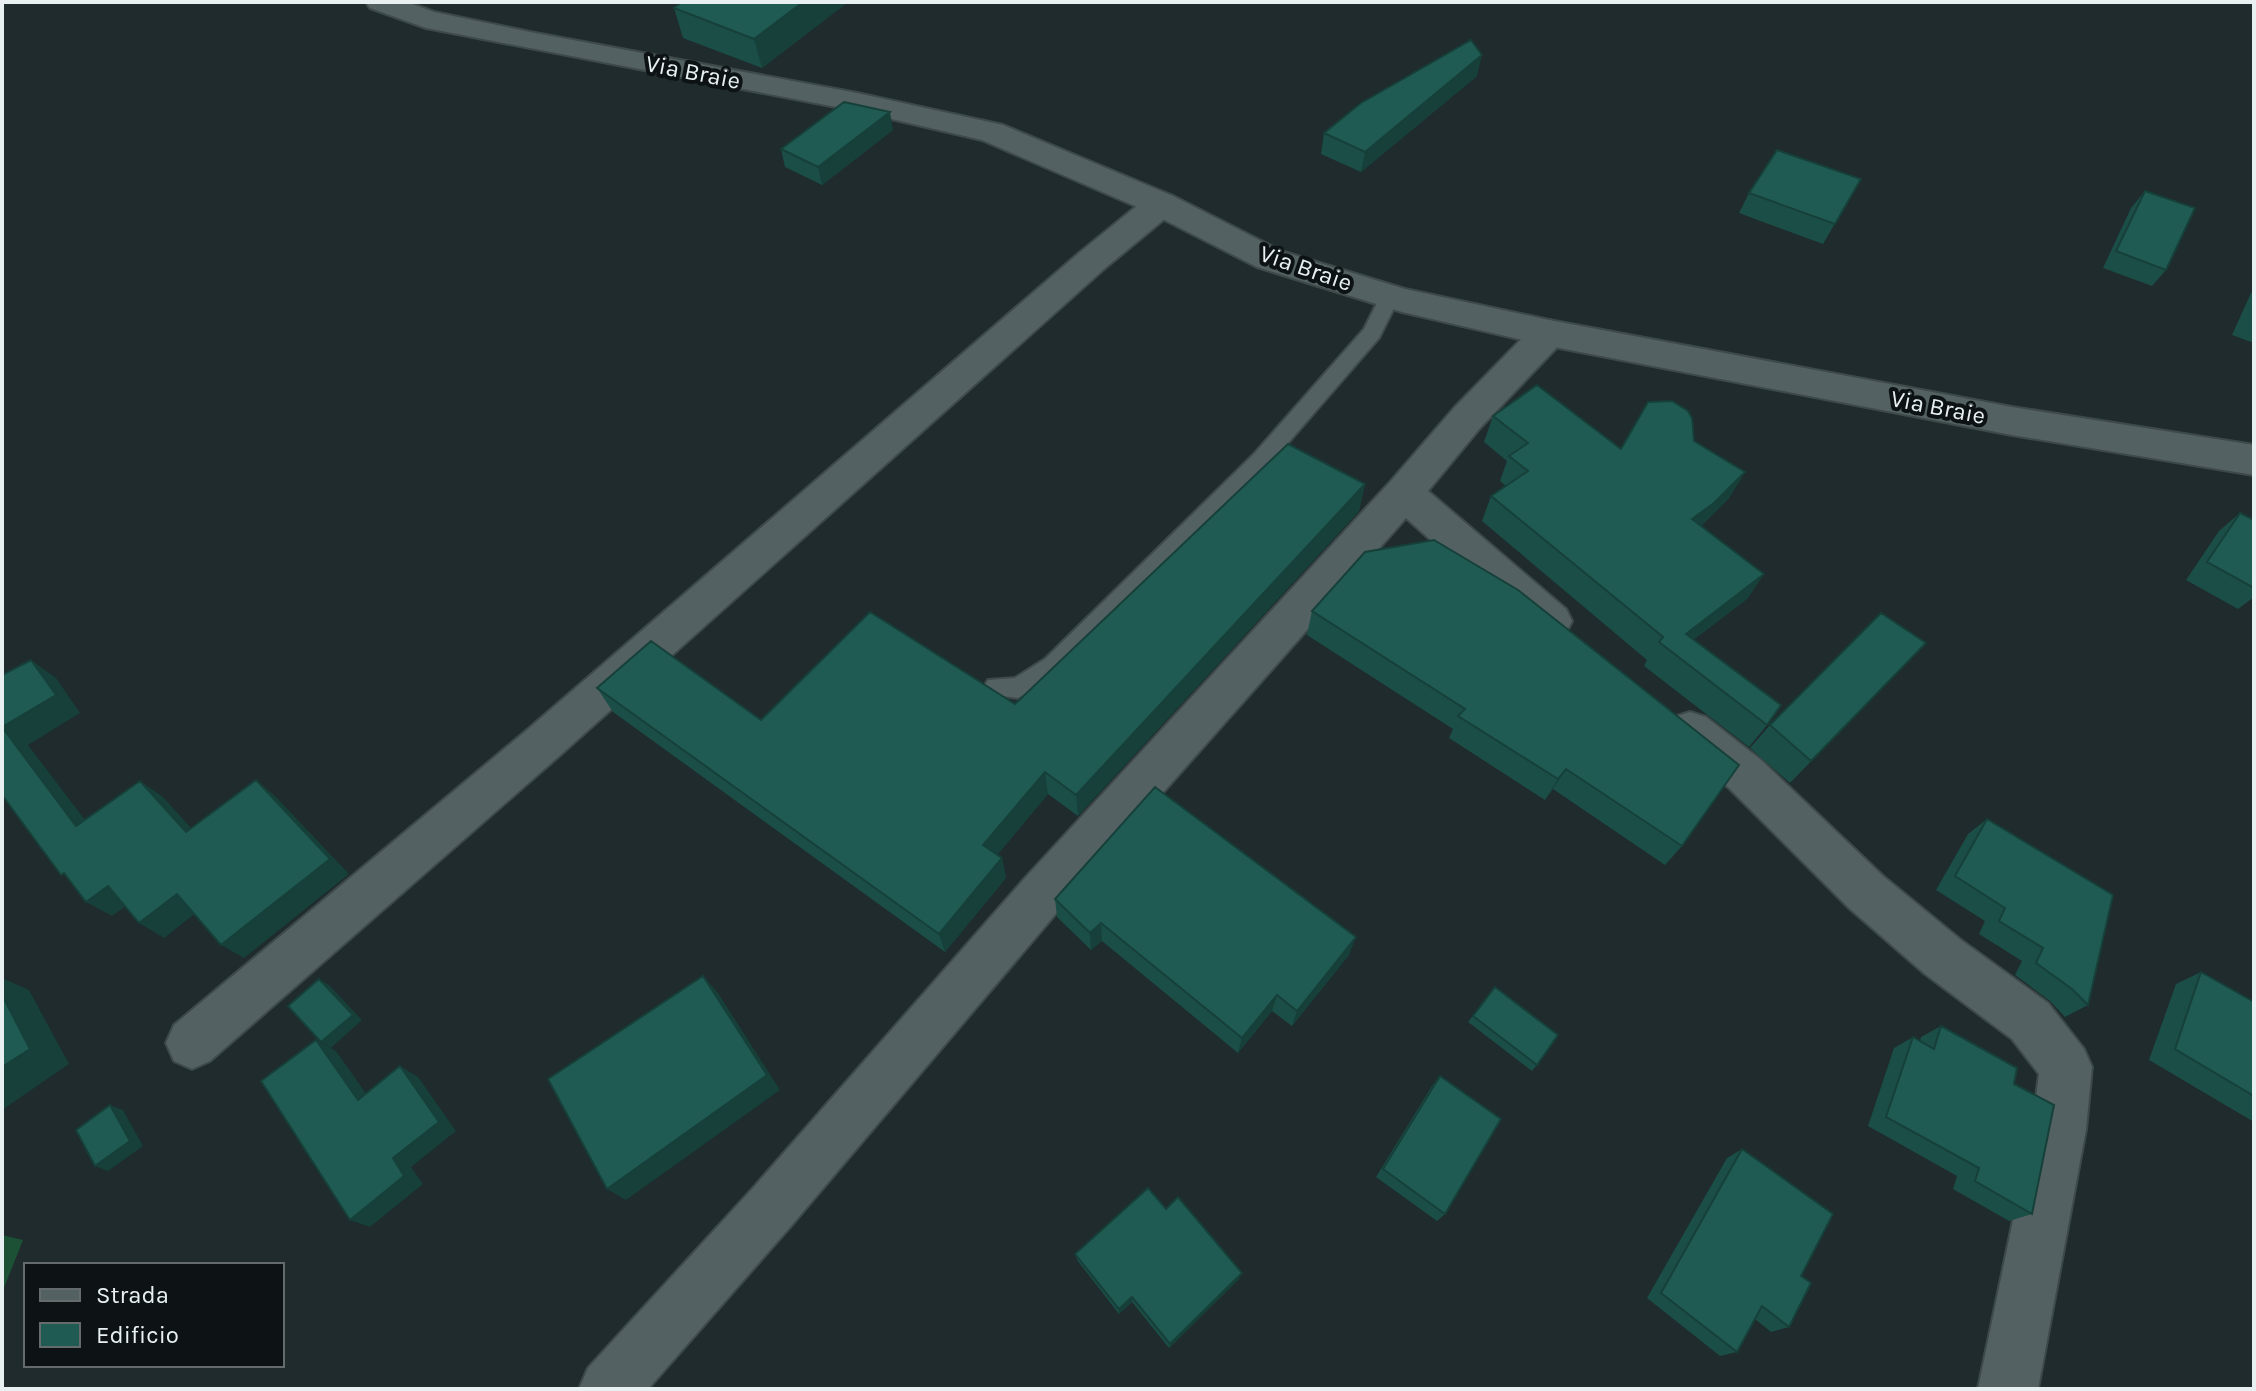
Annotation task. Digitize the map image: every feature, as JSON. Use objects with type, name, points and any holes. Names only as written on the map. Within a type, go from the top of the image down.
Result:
[{"type":"street","name":"Via Braie","points":[[380,2],[426,19],[485,32],[857,102],[992,132],[1161,204],[1269,259],[1390,296],[1549,333],[1996,419],[2254,460]]},
{"type":"street","points":[[192,1043],[398,871],[895,437],[1113,242],[1161,204]]},
{"type":"street","points":[[609,1389],[772,1207],[1063,870],[1404,493],[1467,418],[1549,333]]},
{"type":"street","points":[[1404,493],[1582,646]]},
{"type":"street","points":[[1657,705],[1745,774],[1899,920],[2030,1021],[2066,1067],[2059,1129],[2008,1389]]},
{"type":"lane","points":[[996,687],[1018,688],[1053,666],[1261,460],[1372,333],[1390,296]]},
{"type":"green space","points":[[2,1235],[23,1240],[2,1293]]},
{"type":"building","points":[[682,2],[803,2],[754,39],[674,8]]},
{"type":"building","points":[[1471,40],[1482,55],[1365,152],[1324,133],[1361,103]]},
{"type":"building","points":[[844,102],[890,112],[818,167],[781,149]]},
{"type":"building","points":[[1777,150],[1861,179],[1835,224],[1749,193]]},
{"type":"building","points":[[2145,191],[2195,208],[2166,270],[2116,251]]},
{"type":"building","points":[[1537,385],[1621,449],[1648,402],[1672,401],[1688,411],[1692,418],[1694,441],[1745,472],[1714,503],[1692,519],[1764,574],[1686,634],[1781,705],[1767,725],[1659,642],[1663,637],[1491,496],[1528,471],[1509,456],[1528,443],[1493,416]]},
{"type":"building","points":[[1288,444],[1365,484],[1076,795],[1045,772],[983,845],[1002,858],[939,934],[597,688],[651,641],[761,720],[870,612],[1015,704]]},
{"type":"building","points":[[2240,513],[2254,520],[2254,588],[2207,562]]},
{"type":"building","points":[[1434,540],[1518,590],[1739,765],[1682,846],[1566,769],[1558,779],[1458,716],[1465,709],[1312,611],[1365,552]]},
{"type":"building","points":[[1881,613],[1926,643],[1811,761],[1770,725]]},
{"type":"building","points":[[31,660],[56,695],[2,727],[2,675]]},
{"type":"building","points":[[2,727],[76,826],[140,781],[186,832],[256,780],[330,859],[221,945],[177,894],[139,923],[108,886],[86,902],[64,873],[61,875],[2,795]]},
{"type":"building","points":[[1155,787],[1356,937],[1297,1011],[1277,995],[1242,1038],[1101,923],[1090,933],[1055,899]]},
{"type":"building","points":[[1987,819],[2113,895],[2088,1005],[2036,963],[2043,948],[1999,921],[2005,908],[1955,876]]},
{"type":"building","points":[[2201,972],[2254,1002],[2254,1096],[2175,1049]]},
{"type":"building","points":[[703,976],[767,1075],[607,1189],[548,1079]]},
{"type":"building","points":[[319,979],[353,1015],[321,1042],[288,1006]]},
{"type":"building","points":[[1495,987],[1558,1035],[1537,1065],[1473,1016]]},
{"type":"building","points":[[2,995],[30,1049],[2,1067]]},
{"type":"building","points":[[1941,1026],[2017,1068],[2014,1084],[2054,1105],[2032,1214],[1975,1181],[1979,1168],[1886,1117],[1913,1037],[1934,1049]]},
{"type":"building","points":[[316,1040],[358,1100],[400,1066],[439,1122],[393,1158],[404,1176],[350,1220],[261,1081]]},
{"type":"building","points":[[1440,1076],[1501,1119],[1445,1214],[1383,1169]]},
{"type":"building","points":[[110,1105],[130,1141],[95,1166],[76,1130]]},
{"type":"building","points":[[1742,1149],[1833,1214],[1801,1276],[1811,1283],[1789,1327],[1762,1306],[1737,1352],[1661,1293]]},
{"type":"building","points":[[1148,1188],[1166,1209],[1178,1197],[1242,1273],[1170,1344],[1132,1297],[1119,1309],[1075,1254]]}]
